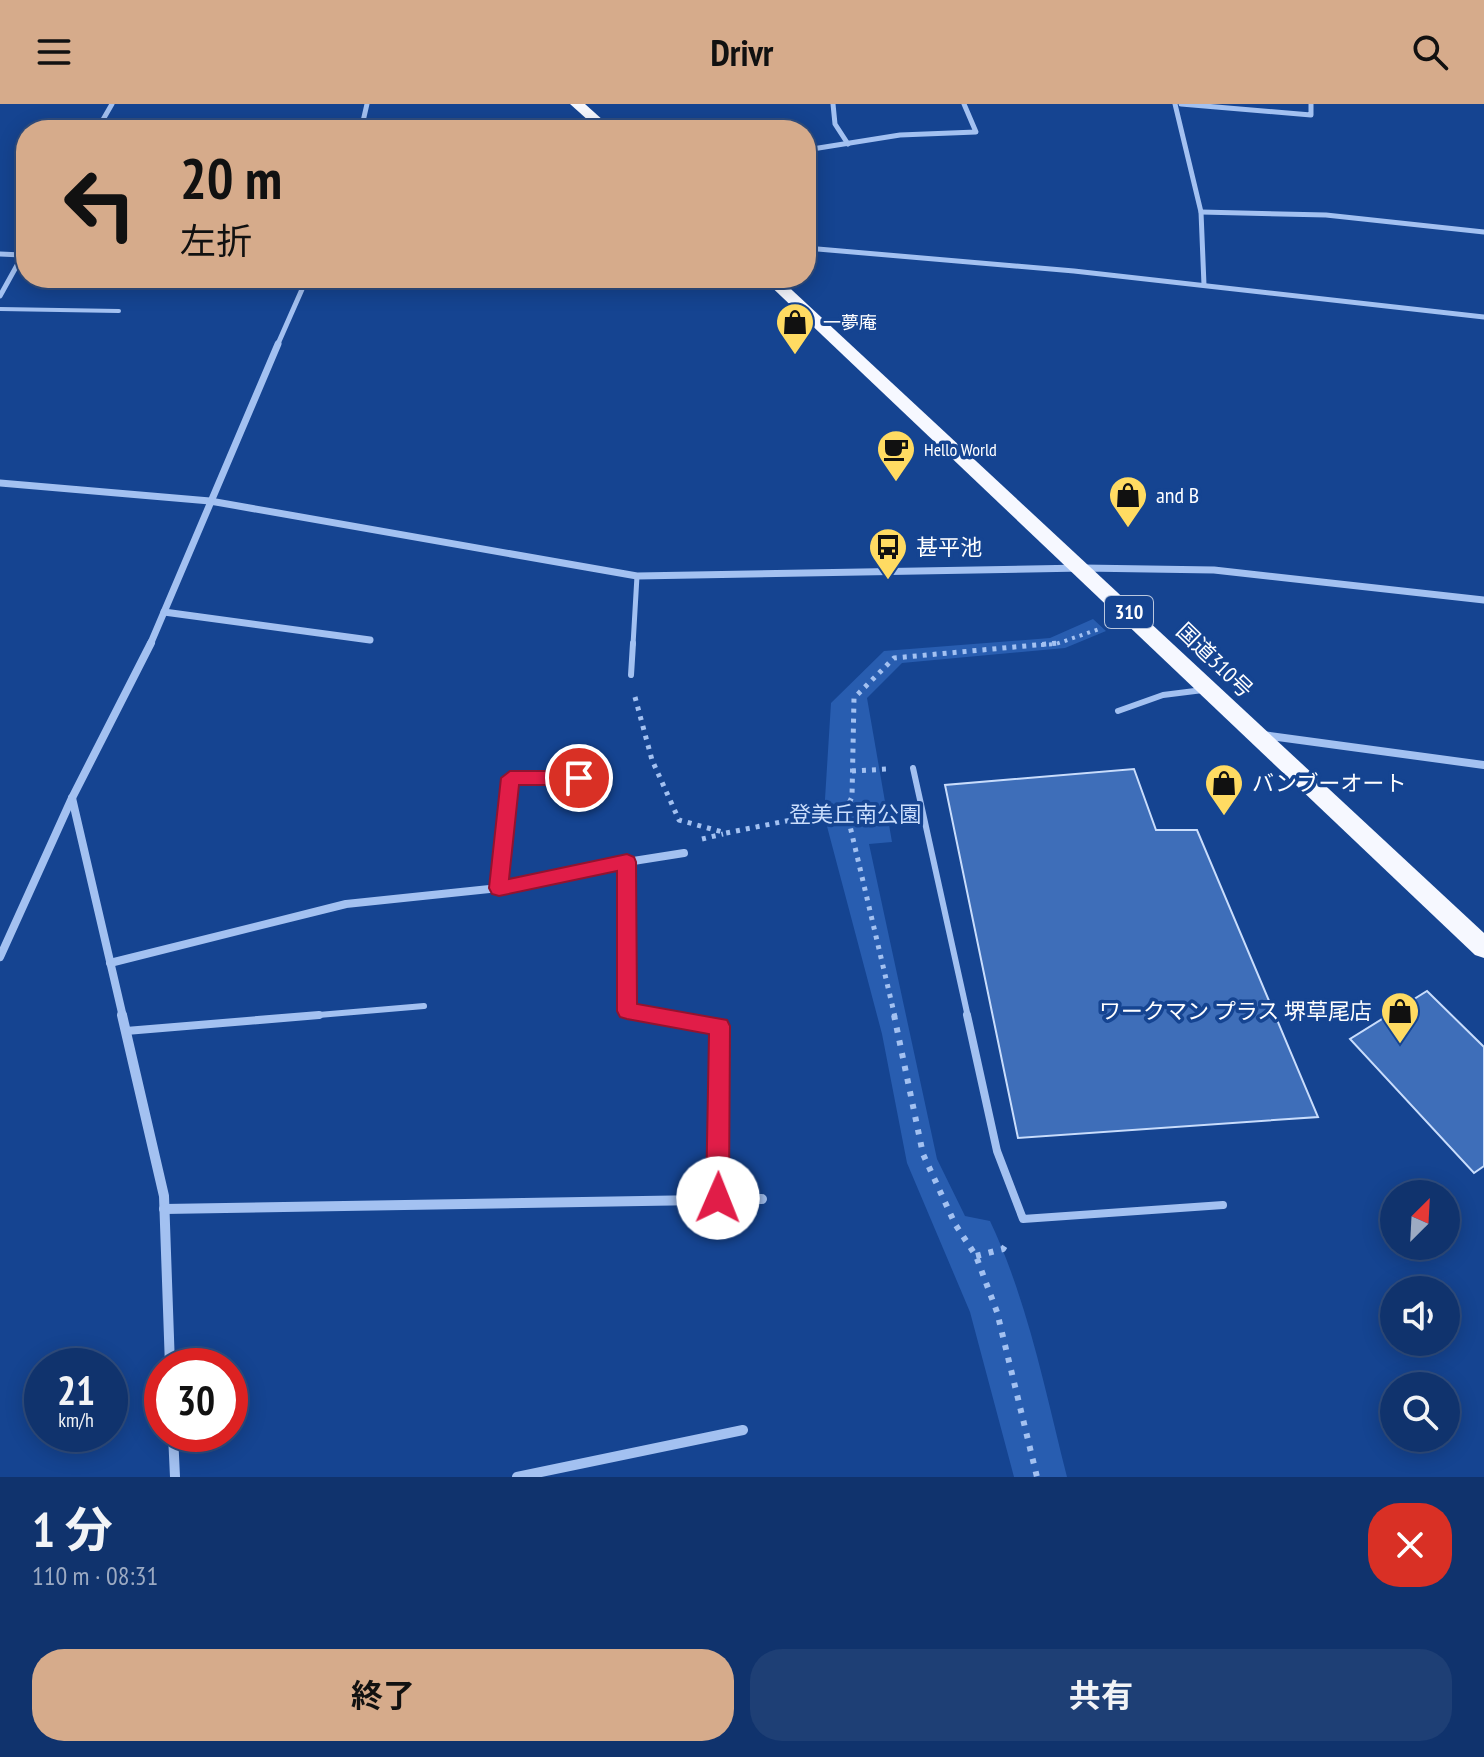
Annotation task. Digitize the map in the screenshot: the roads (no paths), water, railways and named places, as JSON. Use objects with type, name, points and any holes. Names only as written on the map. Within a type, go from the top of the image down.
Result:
[{"type":"highway","points":[[577,104],[595,120]]},
{"type":"highway","name":"国道310号","points":[[781,288],[1083,568],[1484,948]]},
{"type":"street","points":[[833,104],[835,124],[848,144]]},
{"type":"street","points":[[816,149],[900,135],[976,132],[964,104]]},
{"type":"street","points":[[1204,285],[1201,212],[1178,104],[1311,115],[1311,104]]},
{"type":"street","points":[[1201,212],[1326,215],[1484,232]]},
{"type":"street","points":[[816,249],[1074,271],[1484,317]]},
{"type":"street","points":[[0,296],[16,267]]},
{"type":"street","points":[[0,957],[72,798],[150,646],[303,288]]},
{"type":"street","points":[[0,483],[210,501],[637,576],[1083,568],[1214,570],[1484,600]]},
{"type":"street","points":[[164,612],[370,640]]},
{"type":"street","points":[[1258,734],[1484,765]]},
{"type":"street","points":[[499,888],[510,778],[579,778]]},
{"type":"street","points":[[72,798],[164,1196],[169,1348]]},
{"type":"street","points":[[110,963],[346,904],[499,888],[684,853]]},
{"type":"street","points":[[627,862],[627,1011],[719,1026],[718,1198]]},
{"type":"street","points":[[164,1209],[762,1199]]},
{"type":"street","points":[[517,1477],[743,1430]]},
{"type":"street","points":[[174,1452],[175,1477]]},
{"type":"lane","points":[[0,309],[119,311]]},
{"type":"lane","points":[[631,675],[637,576]]},
{"type":"lane","points":[[1118,711],[1163,695],[1210,689]]},
{"type":"lane","points":[[913,768],[997,1151],[1023,1219],[1223,1205]]},
{"type":"lane","points":[[126,1031],[424,1006]]},
{"type":"place","name":"一夢庵","points":[[795,356]]},
{"type":"place","name":"Hello World","points":[[896,483]]},
{"type":"place","name":"and B","points":[[1128,529]]},
{"type":"place","name":"甚平池","points":[[888,581]]},
{"type":"place","name":"バンブーオート","points":[[1224,817]]},
{"type":"place","name":"ワークマン プラス 堺草尾店","points":[[1400,1045]]},
{"type":"park label","name":"登美丘南公園","points":[[855,814]]}]
